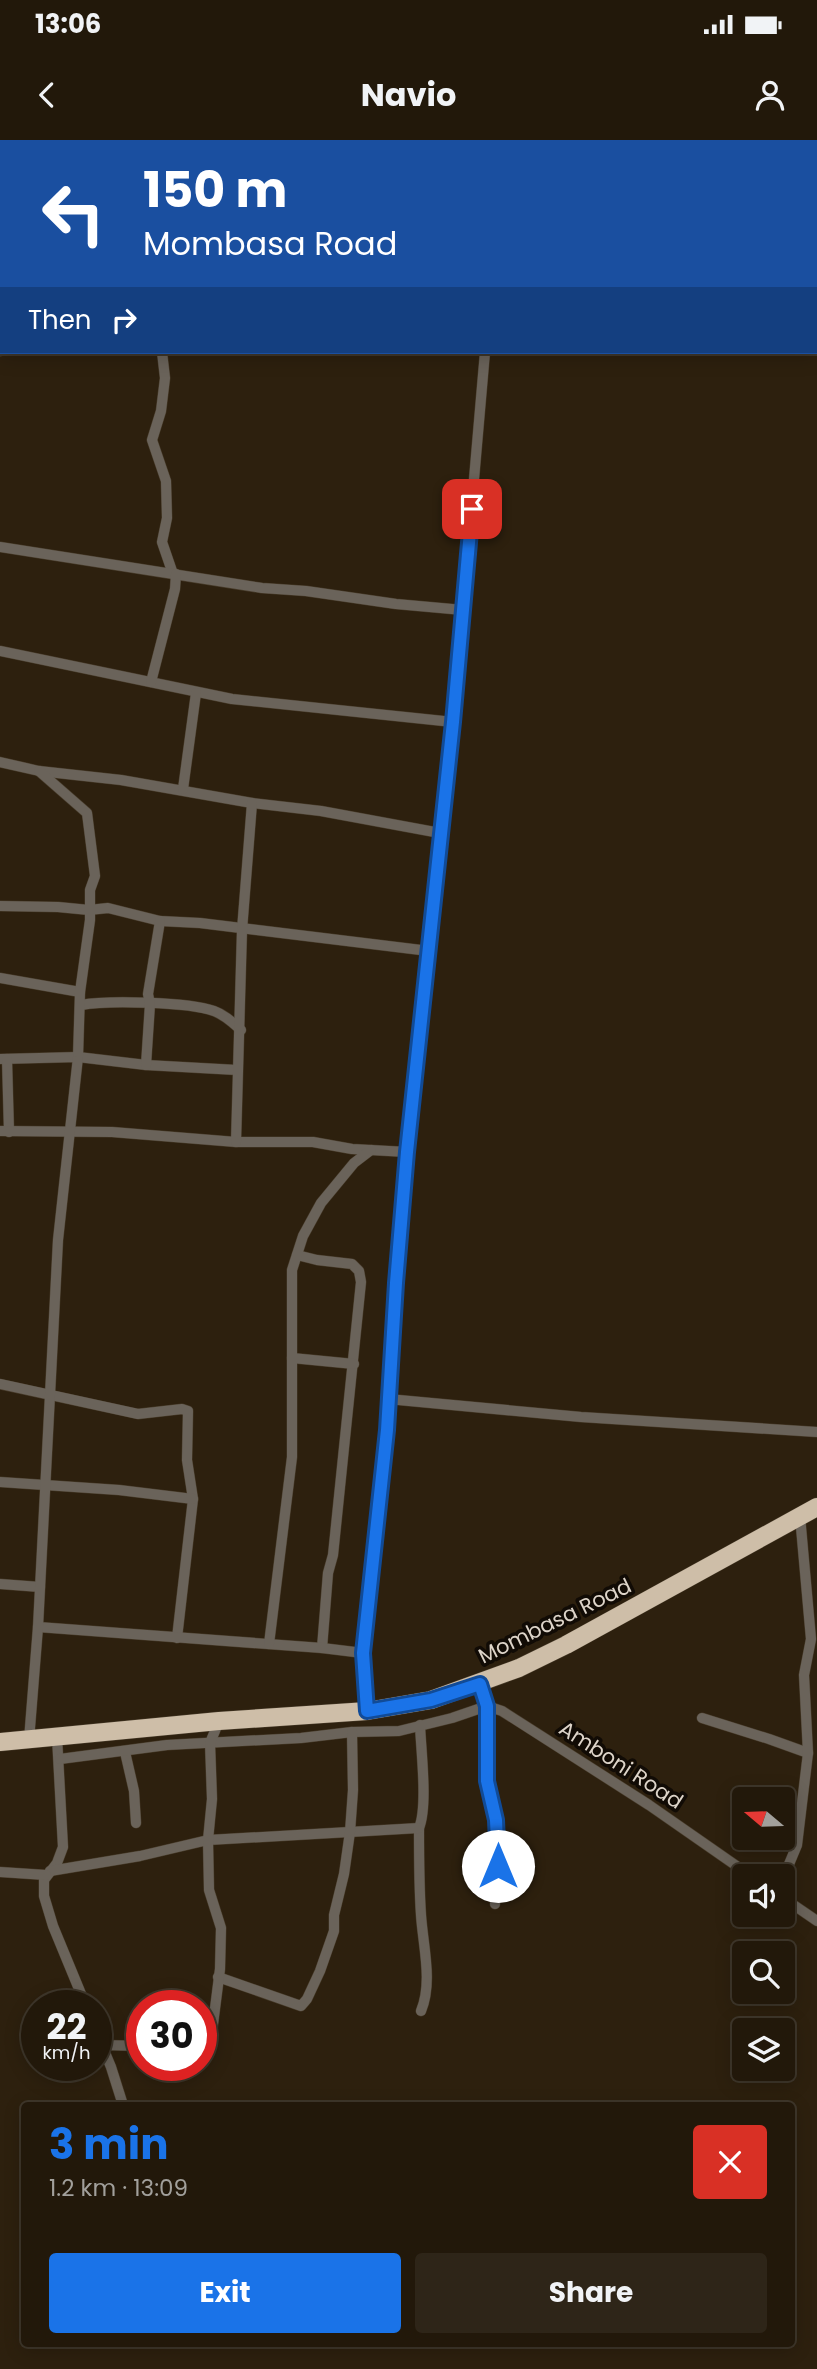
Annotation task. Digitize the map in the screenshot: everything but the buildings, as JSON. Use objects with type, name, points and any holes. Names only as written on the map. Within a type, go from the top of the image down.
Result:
[{"type":"highway","name":"Mombasa Road","points":[[1,1743],[219,1721],[367,1711],[431,1700],[480,1684],[566,1645],[817,1507]]},
{"type":"street","points":[[151,682],[175,589],[174,574],[162,542],[167,518],[166,481],[152,440],[161,411],[165,378],[162,354]]},
{"type":"street","points":[[367,1711],[363,1653],[387,1430],[407,1152],[453,722],[485,354]]},
{"type":"street","points":[[0,547],[262,588],[463,610]]},
{"type":"street","points":[[0,651],[196,693],[267,704],[453,722]]},
{"type":"street","points":[[183,789],[196,693]]},
{"type":"street","points":[[0,762],[39,771],[183,789],[252,803],[321,811],[440,833]]},
{"type":"street","points":[[29,1740],[40,1587],[58,1240],[78,1057],[80,992],[90,920],[90,890],[95,873],[87,813],[39,771]]},
{"type":"street","points":[[236,1142],[242,930],[252,803]]},
{"type":"street","points":[[0,906],[89,910],[108,908],[160,920],[429,951]]},
{"type":"street","points":[[146,1065],[150,1004],[148,994],[160,920]]},
{"type":"street","points":[[0,978],[80,992]]},
{"type":"street","points":[[81,1004],[150,1004],[212,1010],[226,1017],[241,1030]]},
{"type":"street","points":[[237,1070],[146,1065],[78,1057],[4,1059],[5,1131],[112,1132],[236,1142],[313,1142],[352,1149],[407,1152]]},
{"type":"street","points":[[269,1644],[292,1457],[292,1270],[303,1236],[321,1203],[354,1163],[371,1150]]},
{"type":"street","points":[[297,1255],[352,1264],[359,1270],[361,1282],[322,1647]]},
{"type":"street","points":[[292,1358],[354,1364]]},
{"type":"street","points":[[0,1384],[138,1414],[182,1409],[188,1411],[187,1460],[193,1499],[177,1638]]},
{"type":"street","points":[[388,1399],[581,1418],[817,1432]]},
{"type":"street","points":[[0,1482],[119,1490],[193,1499]]},
{"type":"street","points":[[789,1864],[797,1845],[808,1754],[804,1675],[813,1642],[800,1516]]},
{"type":"street","points":[[0,1584],[40,1587]]},
{"type":"street","points":[[37,1627],[322,1647],[363,1653]]},
{"type":"street","points":[[480,1684],[487,1706],[487,1781],[498,1837],[495,1904]]},
{"type":"street","points":[[60,1759],[167,1745],[399,1731],[487,1706]]},
{"type":"street","name":"Amboni Road","points":[[487,1706],[502,1711],[649,1805],[734,1864]]},
{"type":"street","points":[[702,1718],[808,1754]]},
{"type":"street","points":[[217,1998],[221,1928],[209,1890],[208,1840],[212,1799],[211,1743],[219,1721]]},
{"type":"street","points":[[420,1725],[423,1778],[422,1821],[419,1828],[425,1958],[425,2000],[421,2011]]},
{"type":"street","points":[[218,1977],[295,2005],[305,2003],[334,1931],[334,1914],[344,1874],[353,1790],[352,1732]]},
{"type":"street","points":[[57,1738],[63,1847],[58,1863],[48,1873],[43,1887],[47,1906],[80,1990]]},
{"type":"street","points":[[125,1752],[134,1791],[136,1824]]},
{"type":"street","points":[[0,1872],[48,1873],[208,1840],[419,1828]]},
{"type":"street","points":[[795,1906],[817,1920]]},
{"type":"street","points":[[112,2074],[122,2102]]},
{"type":"route","points":[[472,509],[453,722],[407,1152],[387,1430],[363,1653],[367,1711],[431,1700],[480,1684],[487,1706],[487,1781],[496,1820],[498,1866]]}]
